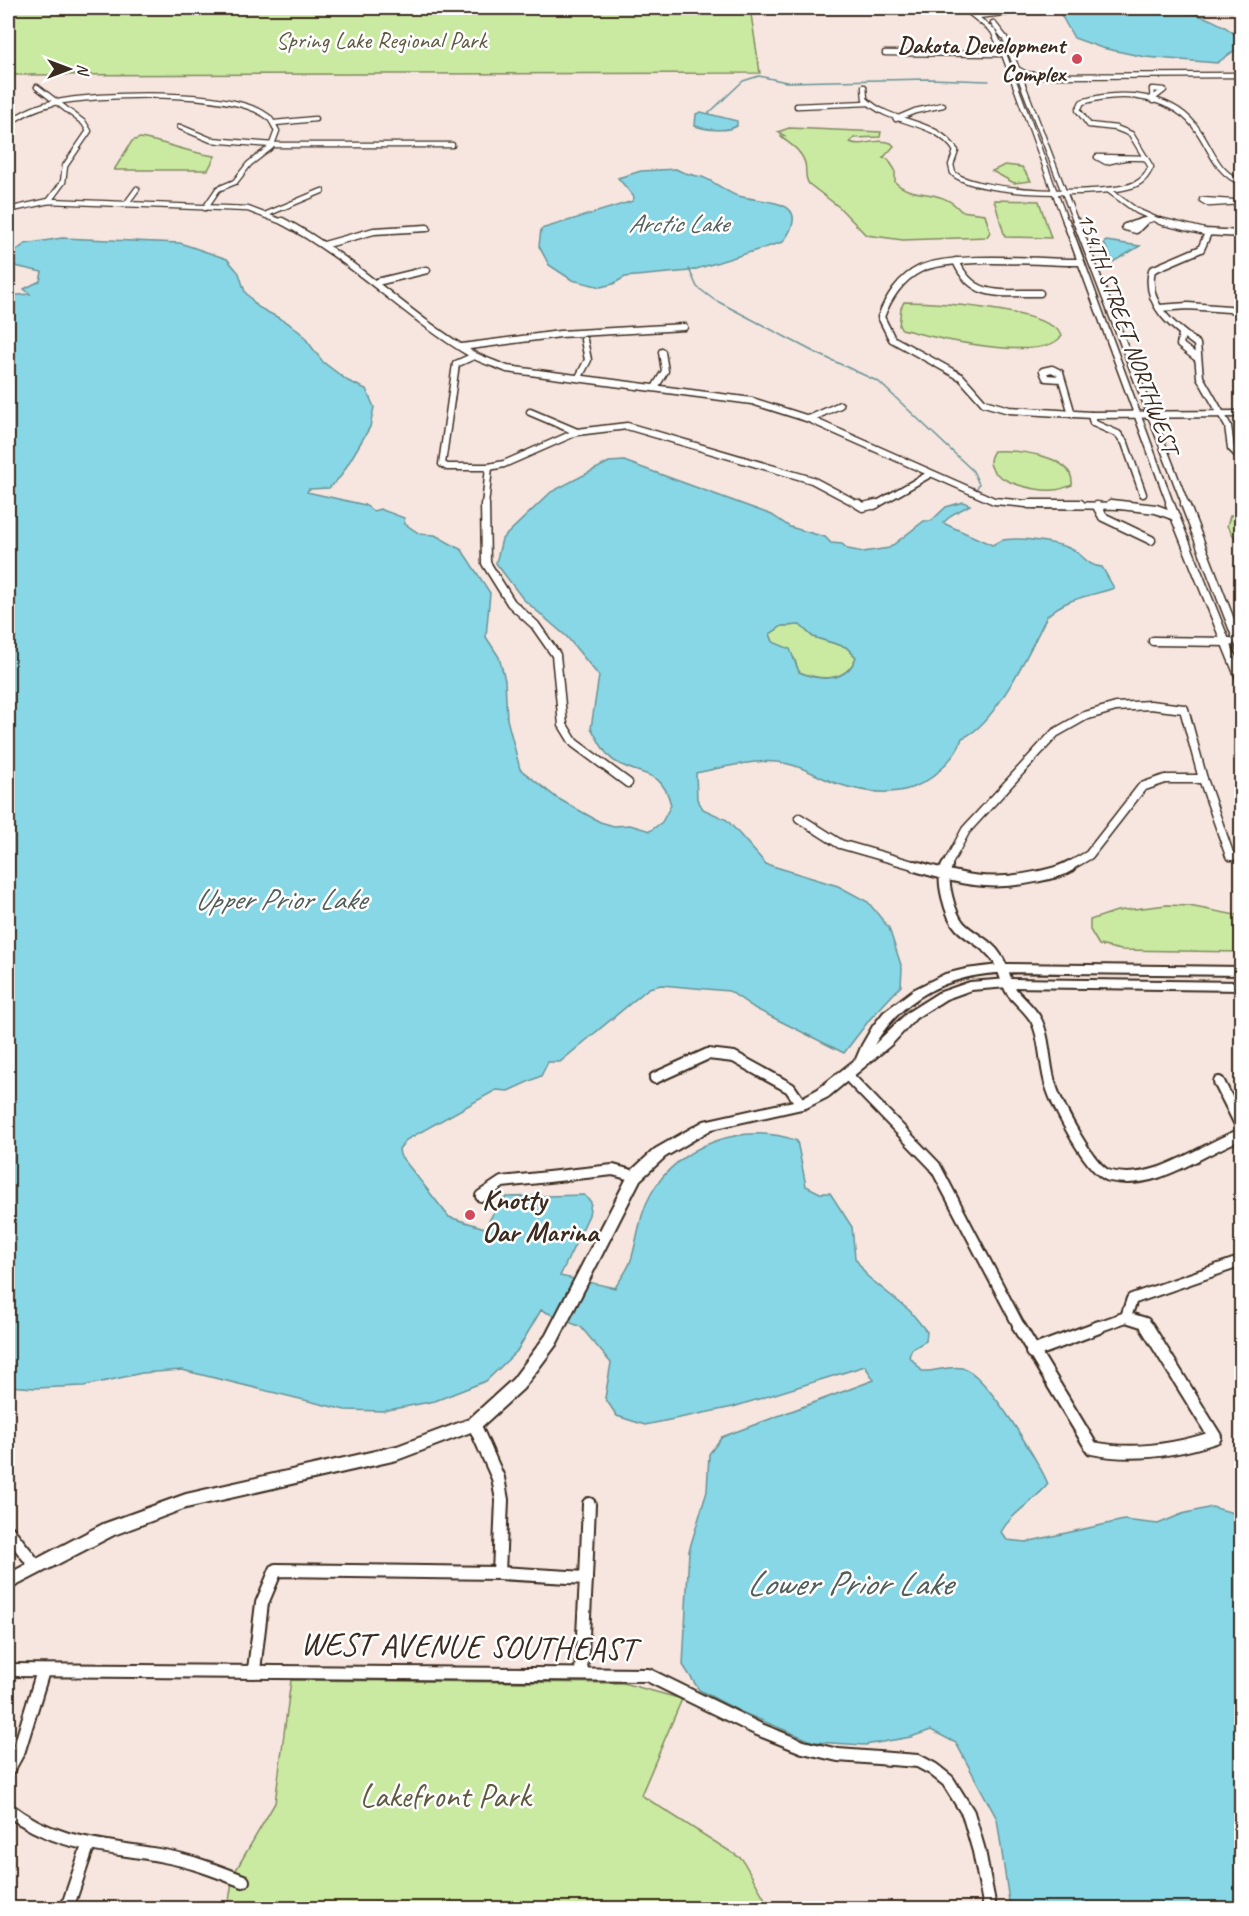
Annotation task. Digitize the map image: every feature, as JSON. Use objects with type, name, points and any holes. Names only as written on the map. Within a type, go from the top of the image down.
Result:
[{"type":"main road","points":[[8,1582],[35,1565],[110,1529],[186,1501],[397,1453],[474,1424],[518,1384],[551,1340],[635,1176],[660,1153],[709,1125],[744,1115],[801,1104],[823,1094],[848,1076],[862,1060],[888,1041],[912,1015],[942,996],[1005,976],[1242,971]]},
{"type":"main road","points":[[1005,976],[1242,986]]},
{"type":"street","name":"154TH STREET NORTHWEST","points":[[964,8],[979,15],[995,34],[1004,54],[1170,504],[1242,683]]},
{"type":"street","name":"154TH STREET NORTHWEST","points":[[972,8],[1005,38],[1242,651]]},
{"type":"street","points":[[979,15],[1026,8]]},
{"type":"street","points":[[979,15],[1050,8]]},
{"type":"street","points":[[885,53],[1004,54]]},
{"type":"street","points":[[1017,69],[1026,74],[1047,76]]},
{"type":"street","points":[[1011,76],[1242,75]]},
{"type":"street","points":[[37,87],[84,123],[89,131],[65,166],[63,182],[49,201]]},
{"type":"street","points":[[864,87],[868,103]]},
{"type":"street","points":[[8,125],[29,110],[57,102],[96,97],[197,97],[247,105],[261,111],[275,123],[278,132],[273,146],[251,162],[243,175],[233,183],[217,190],[205,208]]},
{"type":"street","points":[[797,106],[868,103],[896,119],[928,128],[948,139],[956,151],[951,164],[952,172],[969,183],[992,188],[1074,192],[1128,186],[1145,178],[1151,167],[1132,135],[1123,131],[1085,124],[1077,107],[1082,102],[1099,98],[1154,99],[1182,111],[1220,170],[1229,178],[1242,183]]},
{"type":"street","points":[[896,119],[915,111],[944,105]]},
{"type":"street","points":[[275,123],[315,119]]},
{"type":"street","points":[[180,127],[220,141],[273,146],[452,145]]},
{"type":"street","points":[[1124,158],[1146,158]]},
{"type":"street","points":[[126,204],[137,189]]},
{"type":"street","points":[[267,214],[322,190]]},
{"type":"street","points":[[1108,190],[1135,211],[1152,219],[1208,232],[1242,234]]},
{"type":"street","points":[[8,210],[49,201],[248,209],[267,214],[324,245],[474,356],[507,369],[656,386],[752,400],[809,419],[984,498],[1010,504],[1097,506],[1170,504],[1178,507],[1189,533],[1203,554]]},
{"type":"street","points":[[1232,202],[1242,202]]},
{"type":"street","points":[[1144,222],[1152,219]]},
{"type":"street","points":[[324,245],[377,228],[398,226],[427,228]]},
{"type":"street","points":[[1208,232],[1201,249],[1152,270],[1149,282],[1151,294],[1159,308],[1182,334],[1197,344],[1200,376],[1228,426],[1231,448],[1242,459]]},
{"type":"street","points":[[956,261],[963,277],[972,287],[993,291],[1040,292]]},
{"type":"street","points":[[1080,262],[956,261],[936,263],[918,270],[888,297],[880,317],[892,339],[961,377],[984,403],[1009,410],[1091,415],[1150,414],[1161,418],[1242,414]]},
{"type":"street","points":[[377,282],[427,270]]},
{"type":"street","points":[[1225,308],[1242,304]]},
{"type":"street","points":[[1159,308],[1188,306],[1242,310]]},
{"type":"street","points":[[462,347],[560,334],[684,327]]},
{"type":"street","points":[[1182,334],[1180,345],[1197,358]]},
{"type":"street","points":[[579,377],[588,360],[584,340]]},
{"type":"street","points":[[656,386],[664,371],[662,352]]},
{"type":"street","points":[[474,356],[456,364],[442,464],[447,467],[489,467],[504,464],[577,432],[627,426],[648,430],[812,480],[863,507],[872,507],[930,474]]},
{"type":"street","points":[[1061,379],[1072,414]]},
{"type":"street","points":[[809,419],[840,405]]},
{"type":"street","points":[[530,412],[577,432]]},
{"type":"street","points":[[1091,415],[1093,423],[1118,434],[1125,443],[1143,494]]},
{"type":"street","points":[[489,467],[485,496],[486,563],[511,603],[535,625],[556,655],[561,685],[563,725],[574,743],[628,783]]},
{"type":"street","points":[[1097,506],[1103,517],[1151,540]]},
{"type":"street","points":[[1130,506],[1163,511],[1175,516]]},
{"type":"street","points":[[1153,641],[1240,642]]},
{"type":"street","points":[[1242,856],[1230,856],[1203,779],[1184,709],[1131,704],[1101,708],[1071,721],[1055,733],[966,830],[943,873],[945,891],[958,925],[985,943],[998,959],[1005,976],[1036,1020],[1051,1088],[1089,1159],[1108,1176],[1134,1177],[1171,1170],[1216,1143],[1242,1134]]},
{"type":"street","points":[[799,818],[840,844],[967,881],[1006,883],[1060,872],[1089,855],[1142,787],[1166,779],[1203,779]]},
{"type":"street","points":[[655,1078],[708,1054],[734,1057],[790,1088],[801,1104]]},
{"type":"street","points":[[848,1076],[935,1166],[1032,1352],[1092,1448],[1108,1453],[1198,1444],[1215,1437],[1145,1323],[1126,1317],[1032,1352]]},
{"type":"street","points":[[1219,1082],[1242,1128]]},
{"type":"street","points":[[481,1196],[502,1182],[613,1170],[635,1176]]},
{"type":"street","points":[[1126,1317],[1132,1299],[1242,1261]]},
{"type":"street","points":[[474,1424],[498,1478],[502,1500],[499,1573]]},
{"type":"street","points":[[581,1673],[589,1504]]},
{"type":"street","points":[[8,1531],[16,1538],[35,1565]]},
{"type":"street","points":[[254,1671],[264,1595],[268,1579],[276,1570],[499,1573],[586,1578]]},
{"type":"street","name":"WEST AVENUE SOUTHEAST","points":[[8,1670],[648,1675],[727,1715],[828,1753],[920,1761],[946,1778],[967,1809],[981,1860],[990,1908]]},
{"type":"street","points":[[8,1770],[23,1740],[43,1671]]},
{"type":"street","points":[[8,1809],[19,1819],[51,1834],[88,1846],[153,1853],[198,1862],[243,1881]]},
{"type":"street","points":[[67,1908],[88,1846]]},
{"type":"green space","name":"Spring Lake Regional Park","points":[[8,8],[750,8],[760,73],[8,75]]},
{"type":"green space","points":[[789,128],[881,132],[880,137],[854,138],[850,142],[855,144],[880,141],[891,143],[894,146],[883,158],[888,159],[895,170],[895,182],[910,191],[944,198],[961,211],[985,214],[990,232],[987,237],[903,240],[866,235],[839,207],[809,184],[801,155],[781,137],[785,136],[778,132]]},
{"type":"green space","points":[[140,138],[215,156],[208,170],[114,170],[132,141]]},
{"type":"green space","points":[[1005,165],[1022,167],[1031,181],[1014,183],[992,171]]},
{"type":"green space","points":[[994,200],[1039,201],[1051,238],[1005,237]]},
{"type":"green space","points":[[904,302],[964,306],[1014,313],[1052,326],[1062,335],[1051,344],[1034,348],[986,346],[936,338],[902,329],[899,326]]},
{"type":"green space","points":[[994,451],[1029,453],[1054,460],[1064,466],[1070,475],[1072,485],[1058,490],[1045,490],[1010,482],[992,469],[990,461]]},
{"type":"green space","points":[[1241,511],[1241,547],[1227,526],[1230,516]]},
{"type":"green space","points":[[800,625],[813,637],[846,647],[856,657],[852,665],[840,675],[832,677],[816,677],[799,672],[794,658],[773,642],[770,634],[782,626]]},
{"type":"green space","points":[[1167,905],[1189,906],[1241,916],[1241,952],[1121,950],[1099,945],[1090,930],[1090,920],[1117,911]]},
{"type":"green space","name":"Lakefront Park","points":[[291,1680],[623,1683],[682,1699],[641,1795],[742,1859],[770,1908],[228,1908],[233,1875],[275,1803]]},
{"type":"water","points":[[1108,8],[1145,13],[1195,14],[1227,29],[1239,40],[1241,46],[1217,63],[1145,57],[1102,48],[1074,38],[1060,13],[1064,10]]},
{"type":"water","points":[[701,112],[737,121],[737,126],[717,130],[695,126],[696,114]]},
{"type":"water","name":"Arctic Lake","points":[[676,169],[702,177],[735,195],[782,205],[793,217],[792,227],[783,242],[690,271],[625,277],[613,284],[601,287],[572,280],[549,265],[539,246],[541,229],[633,201],[634,197],[618,178],[641,171]]},
{"type":"water","name":"Upper Prior Lake","points":[[62,238],[180,243],[227,259],[239,273],[245,292],[258,307],[288,323],[302,334],[323,362],[348,381],[366,389],[374,407],[370,427],[341,476],[329,488],[309,489],[307,492],[365,505],[373,511],[380,509],[404,518],[405,524],[420,534],[435,535],[462,550],[490,593],[486,637],[499,657],[505,680],[507,719],[520,769],[557,798],[600,822],[614,826],[630,825],[650,831],[662,822],[671,805],[667,793],[657,779],[616,762],[605,752],[591,728],[599,676],[567,637],[523,599],[496,563],[502,539],[551,492],[609,462],[624,461],[772,515],[790,527],[825,537],[831,543],[842,544],[848,549],[863,552],[889,548],[924,521],[931,521],[946,507],[963,502],[970,505],[953,514],[943,523],[992,545],[1000,541],[1015,539],[1056,544],[1075,551],[1093,565],[1102,567],[1114,588],[1070,601],[1047,616],[1011,684],[987,719],[962,738],[957,751],[942,768],[931,778],[918,785],[892,792],[864,790],[835,783],[792,765],[768,762],[744,763],[696,773],[697,799],[703,809],[727,820],[766,864],[838,886],[868,902],[889,928],[902,968],[901,986],[870,1019],[844,1053],[756,1009],[729,991],[661,985],[649,988],[560,1062],[548,1062],[541,1076],[508,1091],[496,1090],[406,1140],[399,1149],[400,1155],[449,1217],[485,1228],[500,1201],[507,1197],[584,1195],[591,1202],[589,1215],[560,1276],[615,1288],[630,1264],[641,1218],[651,1194],[678,1162],[715,1141],[736,1136],[777,1135],[797,1141],[806,1186],[820,1193],[830,1193],[852,1227],[855,1258],[867,1276],[910,1311],[927,1332],[926,1341],[912,1349],[909,1356],[922,1371],[958,1367],[973,1374],[985,1385],[1010,1419],[1042,1472],[1048,1484],[1006,1525],[1001,1532],[1007,1540],[1026,1542],[1124,1520],[1158,1524],[1182,1514],[1212,1507],[1241,1515],[1241,1908],[1010,1908],[997,1819],[956,1743],[931,1730],[911,1737],[865,1745],[814,1742],[741,1712],[699,1690],[683,1665],[689,1551],[707,1491],[709,1454],[722,1437],[874,1380],[865,1366],[733,1407],[645,1425],[617,1416],[605,1398],[611,1363],[581,1327],[541,1310],[517,1351],[486,1381],[435,1401],[383,1411],[345,1410],[182,1370],[142,1373],[84,1386],[35,1388],[8,1386],[8,296],[30,294],[24,289],[40,281],[42,272],[15,266],[9,256],[25,244]],"holes":[[[800,625],[813,637],[846,647],[856,657],[846,672],[832,678],[816,677],[799,672],[790,649],[773,642],[770,634],[782,626]]]},
{"type":"water","points":[[1106,241],[1140,246],[1113,262],[1104,243]]},
{"type":"waterway","points":[[709,113],[743,81],[759,76],[786,82],[928,79],[989,81]]},
{"type":"waterway","points":[[689,269],[697,287],[713,299],[814,352],[879,382],[973,471],[979,484],[977,488]]},
{"type":"place","name":"Dakota Development Complex","points":[[1077,59]]},
{"type":"place","name":"Knotty Oar Marina","points":[[470,1215]]},
{"type":"water label","name":"Lower Prior Lake","points":[[849,1582]]}]
